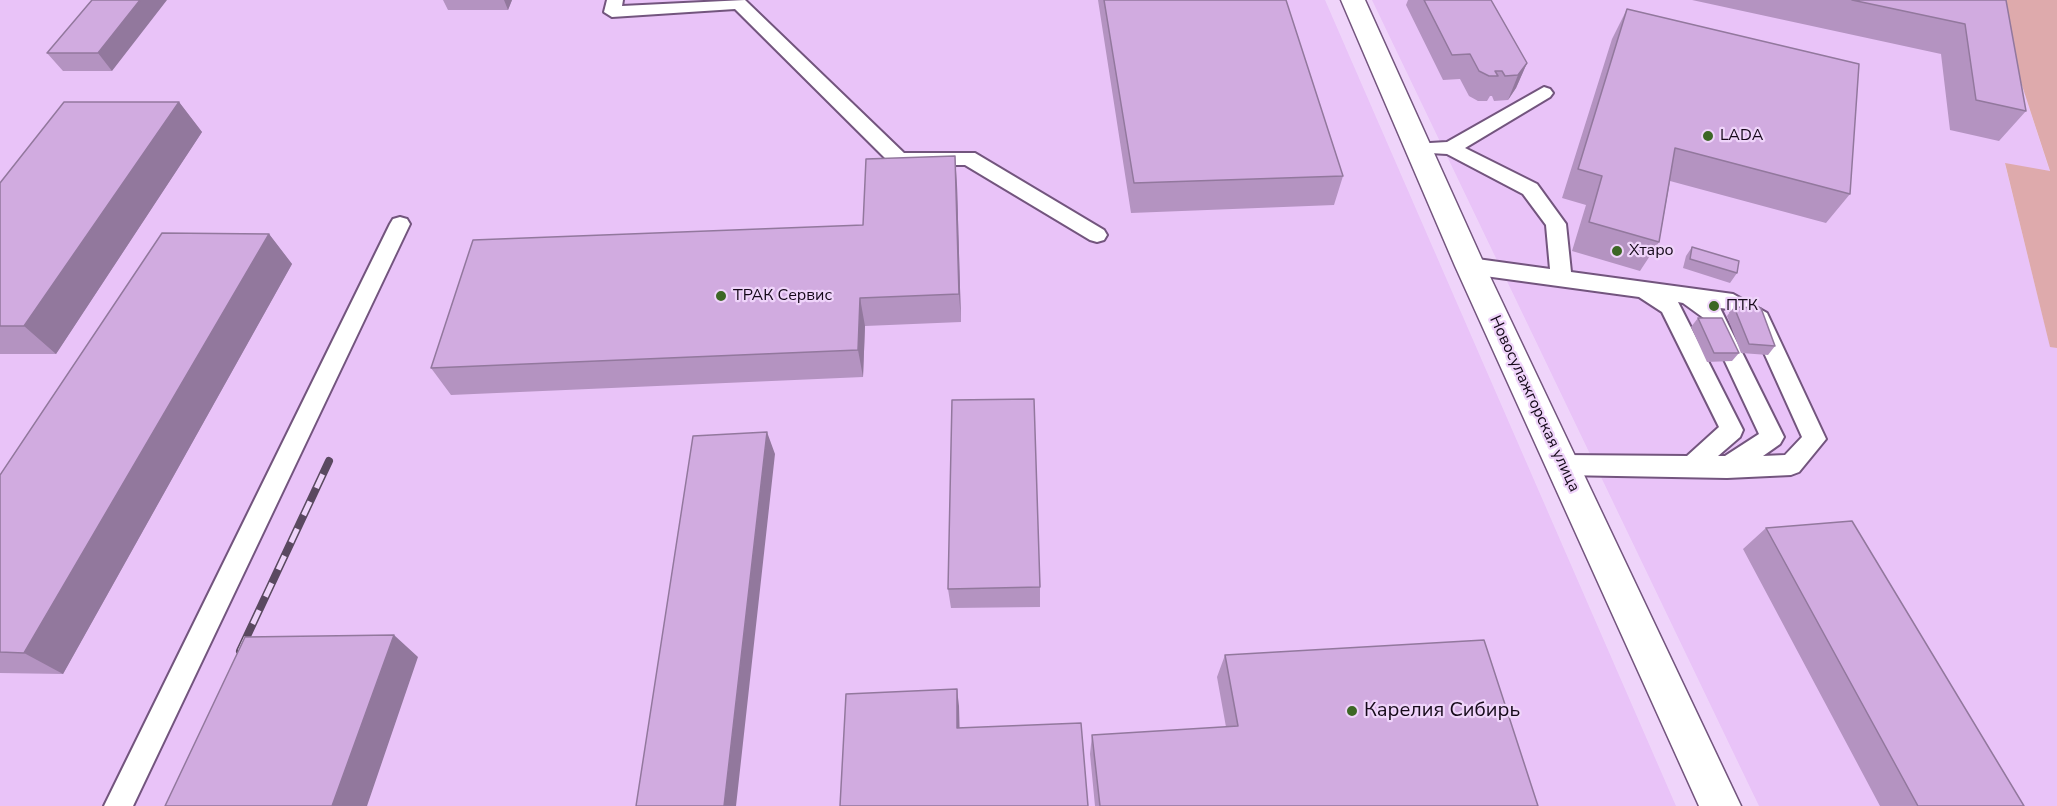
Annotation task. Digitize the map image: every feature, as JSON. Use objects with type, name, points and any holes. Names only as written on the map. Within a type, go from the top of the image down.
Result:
[{"type":"main road","name":"Новосулажгорская улица","points":[[1353,0],[1435,148],[1470,266],[1720,806]]},
{"type":"lane","points":[[615,0],[612,12],[739,4],[899,160],[968,158],[1097,235]]},
{"type":"lane","points":[[1435,148],[1544,93]]},
{"type":"lane","points":[[1435,148],[1530,189],[1556,224],[1561,278]]},
{"type":"lane","points":[[118,806],[400,224]]},
{"type":"lane","points":[[1470,266],[1733,302],[1759,319],[1814,438],[1791,465],[1727,468],[1694,465],[1563,465]]},
{"type":"lane","points":[[1643,289],[1670,307],[1732,430],[1694,465]]},
{"type":"lane","points":[[1687,294],[1713,314],[1772,437],[1727,468]]},
{"type":"shaded area","points":[[0,0],[1325,0],[1676,806],[0,806]]},
{"type":"shaded area","points":[[1372,0],[1994,0],[2050,172],[2005,164],[2050,346],[2057,348],[2057,806],[1759,806]]},
{"type":"shaded area","points":[[1994,0],[2057,0],[2057,348],[2050,347],[2005,163],[2050,171]]},
{"type":"building","points":[[92,0],[140,0],[98,53],[47,53]]},
{"type":"building","points":[[1104,0],[1286,0],[1343,176],[1134,183]]},
{"type":"building","points":[[1424,0],[1491,0],[1527,63],[1518,75],[1505,76],[1502,71],[1495,71],[1498,76],[1489,76],[1479,71],[1470,54],[1452,55]]},
{"type":"building","points":[[1852,0],[2006,0],[2026,111],[1976,100],[1965,24]]},
{"type":"building","name":"LADA","points":[[1627,9],[1859,64],[1850,194],[1675,148],[1659,242],[1589,222],[1602,176],[1578,169]]},
{"type":"building","points":[[64,102],[179,102],[24,326],[0,326],[0,183]]},
{"type":"building","name":"ТРАК Сервис","points":[[955,156],[959,294],[860,298],[858,350],[431,368],[473,240],[863,225],[866,159]]},
{"type":"building","points":[[162,233],[269,234],[24,653],[0,652],[0,475]]},
{"type":"building","points":[[1692,247],[1739,261],[1737,273],[1690,259]]},
{"type":"building","points":[[1734,307],[1761,308],[1775,346],[1749,344]]},
{"type":"building","points":[[1698,318],[1722,318],[1739,353],[1714,353]]},
{"type":"building","points":[[1034,399],[1040,587],[948,589],[952,400]]},
{"type":"building","points":[[767,432],[724,806],[636,806],[693,436]]},
{"type":"building","points":[[1852,521],[2024,806],[1918,806],[1766,528]]},
{"type":"building","points":[[394,635],[332,806],[165,806],[245,637]]},
{"type":"building","name":"Карелия Сибирь","points":[[1484,640],[1538,806],[1100,806],[1092,735],[1238,726],[1225,655]]},
{"type":"building","points":[[957,689],[957,728],[1081,723],[1088,806],[840,806],[846,694]]},
{"type":"railway","points":[[240,651],[329,461]]},
{"type":"place","name":"LADA","points":[[1708,136]]},
{"type":"place","name":"Хтаро","points":[[1617,251]]},
{"type":"place","name":"ТРАК Сервис","points":[[721,296]]},
{"type":"place","name":"ПТК","points":[[1714,306]]},
{"type":"place","name":"Карелия Сибирь","points":[[1352,711]]}]
